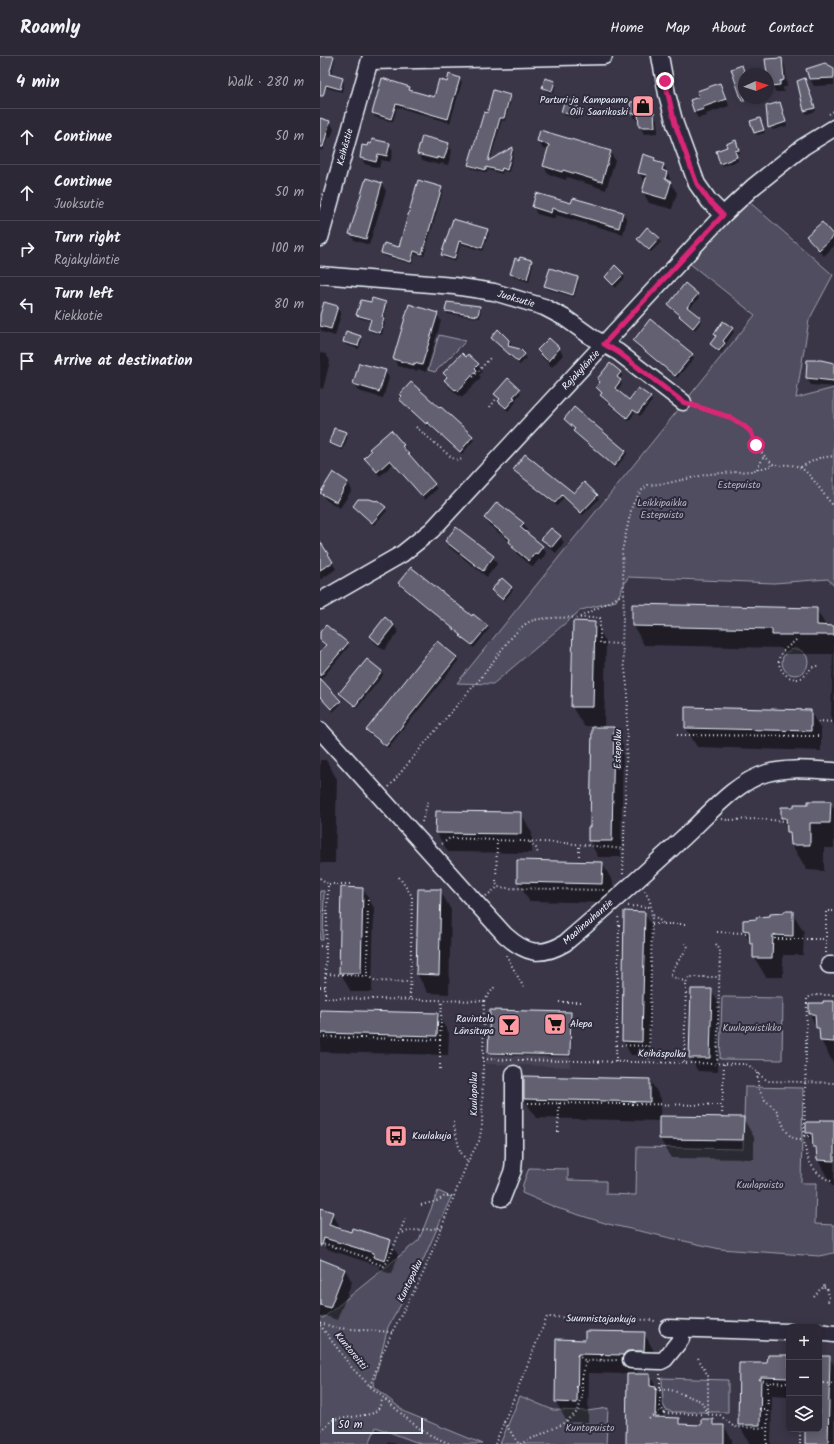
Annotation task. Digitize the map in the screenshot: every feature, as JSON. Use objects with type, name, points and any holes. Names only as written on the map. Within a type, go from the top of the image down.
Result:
[{"type":"street","points":[[370,58],[604,56]]},
{"type":"street","points":[[660,56],[667,94],[675,124],[697,184],[709,201],[723,215]]},
{"type":"street","name":"Keihästie","points":[[320,238],[370,58]]},
{"type":"street","name":"Rajakyläntie","points":[[320,601],[379,569],[402,554],[432,530],[723,215],[753,187],[803,147],[834,128]]},
{"type":"street","name":"Juoksutie","points":[[320,275],[454,286],[494,292],[544,307],[565,318],[593,338],[618,352],[683,402]]},
{"type":"street","name":"Maalinauhantie","points":[[320,730],[505,935],[515,944],[525,949],[539,952],[557,948],[565,943],[743,784],[767,773],[779,770],[834,771]]},
{"type":"street","points":[[502,1198],[513,1170],[514,1074]]},
{"type":"street","points":[[674,1328],[786,1332]]},
{"type":"street","points":[[631,1360],[662,1361],[665,1359],[681,1339],[674,1328]]},
{"type":"street","points":[[822,1332],[834,1334]]},
{"type":"path","points":[[473,377],[491,357]]},
{"type":"path","points":[[490,407],[497,398]]},
{"type":"path","points":[[683,402],[729,417],[744,426],[751,432],[756,445],[774,466]]},
{"type":"path","points":[[416,426],[455,460],[464,458]]},
{"type":"path","points":[[757,470],[764,456]]},
{"type":"path","points":[[834,456],[819,458],[801,467],[812,478],[834,506]]},
{"type":"path","name":"Estepolku","points":[[623,877],[628,694],[622,644],[624,593],[622,551],[632,506],[640,492],[648,485],[668,483],[709,474],[737,473],[774,466],[794,465],[801,467]]},
{"type":"path","points":[[579,618],[614,600],[624,593]]},
{"type":"path","points":[[381,797],[465,694],[480,679],[509,641],[522,627],[531,621],[547,618],[600,618],[600,643],[622,644]]},
{"type":"path","points":[[796,640],[784,650],[780,656],[780,667],[783,672],[793,678],[798,679],[804,677],[812,668],[819,666]]},
{"type":"path","points":[[818,721],[834,722]]},
{"type":"path","points":[[677,735],[818,736]]},
{"type":"path","points":[[421,827],[428,801]]},
{"type":"path","points":[[707,815],[727,820],[758,819],[786,821]]},
{"type":"path","points":[[439,847],[450,838],[579,844],[624,849]]},
{"type":"path","points":[[497,840],[496,883],[498,886]]},
{"type":"path","points":[[530,842],[536,848],[538,854]]},
{"type":"path","points":[[579,844],[579,856]]},
{"type":"path","points":[[399,877],[412,896],[410,1000]]},
{"type":"path","points":[[320,878],[328,884],[352,884]]},
{"type":"path","points":[[328,884],[326,998],[484,1001],[496,985]]},
{"type":"path","points":[[498,886],[504,888],[603,889],[608,893]]},
{"type":"path","points":[[484,897],[498,886]]},
{"type":"path","points":[[642,887],[647,894],[652,907],[649,1062]]},
{"type":"path","points":[[367,976],[368,898]]},
{"type":"path","points":[[631,906],[652,907]]},
{"type":"path","points":[[320,911],[327,910]]},
{"type":"path","points":[[616,910],[619,925],[616,1062]]},
{"type":"path","points":[[830,962],[826,939],[826,911],[834,911]]},
{"type":"path","points":[[652,914],[664,924]]},
{"type":"path","points":[[652,924],[685,924]]},
{"type":"path","points":[[717,932],[749,933]]},
{"type":"path","points":[[775,934],[775,939],[826,939]]},
{"type":"path","points":[[685,943],[688,947],[674,967],[670,976],[687,982]]},
{"type":"path","points":[[716,944],[720,950],[717,1063]]},
{"type":"path","points":[[320,946],[326,947]]},
{"type":"path","points":[[506,954],[524,988]]},
{"type":"path","points":[[326,974],[367,976],[376,981],[411,982]]},
{"type":"path","points":[[684,1063],[687,982],[689,977],[720,977]]},
{"type":"path","points":[[320,987],[326,987]]},
{"type":"path","points":[[831,1180],[823,1176],[808,1160],[805,1153],[804,1136],[807,998],[814,995],[834,996],[834,1000]]},
{"type":"path","points":[[440,1072],[442,1000]]},
{"type":"path","name":"Kuulapolku","points":[[461,1182],[468,1163],[479,1141],[482,1126],[484,1001]]},
{"type":"path","points":[[559,1002],[581,1002]]},
{"type":"path","points":[[320,1037],[440,1040]]},
{"type":"path","points":[[617,1045],[649,1046]]},
{"type":"path","name":"Keihäspolku","points":[[483,1059],[744,1064],[749,1065],[762,1078],[769,1081],[834,1083]]},
{"type":"path","points":[[722,1117],[724,1063]]},
{"type":"path","points":[[756,1072],[759,1090],[765,1100],[776,1111],[785,1129],[791,1137],[804,1141]]},
{"type":"path","points":[[525,1103],[723,1106]]},
{"type":"path","points":[[558,1132],[559,1103]]},
{"type":"path","points":[[453,1122],[460,1151],[468,1163]]},
{"type":"path","points":[[804,1136],[812,1136]]},
{"type":"path","name":"Kuntopolku","points":[[370,1386],[392,1332],[424,1274],[461,1182]]},
{"type":"path","points":[[421,1205],[437,1201],[445,1196],[455,1196]]},
{"type":"path","points":[[320,1246],[326,1244],[365,1257],[370,1261],[384,1266],[388,1261],[406,1217]]},
{"type":"path","points":[[399,1234],[409,1230],[443,1227]]},
{"type":"path","points":[[824,1283],[824,1288]]},
{"type":"path","points":[[814,1297],[821,1288],[824,1288]]},
{"type":"path","points":[[824,1288],[827,1288],[828,1291],[828,1302]]},
{"type":"path","name":"Suunnistajankuja","points":[[495,1444],[546,1317],[652,1320],[674,1328]]},
{"type":"path","points":[[320,1324],[337,1328],[392,1332]]},
{"type":"path","name":"Kuntoreitti","points":[[320,1324],[352,1368],[370,1386],[411,1422],[426,1433],[450,1444]]},
{"type":"path","points":[[602,1354],[602,1360]]},
{"type":"path","points":[[577,1355],[586,1361],[631,1360]]},
{"type":"path","points":[[698,1358],[708,1376],[708,1415]]},
{"type":"path","points":[[504,1422],[519,1444],[565,1423],[578,1411],[580,1405],[582,1378],[586,1361]]},
{"type":"path","points":[[661,1370],[660,1406],[664,1413],[720,1415],[734,1427],[767,1428]]},
{"type":"path","points":[[759,1379],[768,1382],[784,1382],[784,1378]]},
{"type":"path","points":[[767,1444],[768,1382]]},
{"type":"path","points":[[822,1383],[834,1384]]},
{"type":"path","points":[[576,1387],[582,1387]]},
{"type":"path","points":[[656,1389],[670,1390],[701,1401],[708,1415]]},
{"type":"path","points":[[320,1430],[332,1420],[376,1412],[383,1398]]},
{"type":"path","points":[[759,1409],[767,1409]]},
{"type":"path","points":[[649,1419],[662,1410]]},
{"type":"path","points":[[800,1432],[800,1444]]},
{"type":"path","points":[[800,1440],[805,1441]]},
{"type":"shaded area","points":[[487,1009],[572,1011],[570,1067],[486,1064]]},
{"type":"green space","name":"Estepuisto","points":[[747,200],[833,275],[809,320],[796,398],[834,388],[834,586],[828,579],[774,583],[628,577],[616,601],[581,610],[493,684],[457,683],[755,315],[689,263]]},
{"type":"green space","points":[[439,335],[466,341],[435,372],[428,370]]},
{"type":"green space","points":[[795,649],[804,653],[808,662],[804,671],[795,675],[786,671],[782,662],[786,653]]},
{"type":"green space","points":[[320,891],[324,891],[323,940],[320,940]]},
{"type":"green space","name":"Kuulapuistikko","points":[[722,997],[783,998],[782,1060],[720,1059]]},
{"type":"green space","name":"Kuulapuisto","points":[[745,1087],[803,1088],[801,1183],[816,1183],[815,1224],[834,1225],[834,1253],[819,1256],[720,1249],[608,1224],[557,1208],[522,1193],[523,1184],[529,1168],[568,1169],[568,1180],[606,1181],[606,1194],[636,1195],[637,1147],[743,1149]]},
{"type":"green space","points":[[438,1191],[451,1197],[413,1283],[388,1327],[373,1386],[405,1412],[483,1444],[421,1444],[376,1427],[369,1444],[320,1444],[320,1317],[323,1318],[419,1240]]},
{"type":"green space","points":[[662,1378],[728,1380],[728,1412],[673,1412],[666,1410],[663,1404]]},
{"type":"green space","name":"Kuntopuisto","points":[[520,1396],[553,1410],[587,1411],[608,1408],[606,1444],[500,1444]]},
{"type":"building","points":[[320,56],[334,56],[329,74],[343,78],[340,89],[326,85],[323,96],[320,96]]},
{"type":"building","points":[[782,58],[784,80],[780,81],[780,85],[774,86],[774,68],[766,68],[765,59]]},
{"type":"building","points":[[825,63],[834,68],[834,78],[809,79],[806,69]]},
{"type":"building","points":[[742,65],[743,68],[738,68],[738,89],[731,69]]},
{"type":"building","points":[[449,74],[460,78],[448,119],[396,104],[391,119],[372,113],[382,78],[410,87],[409,90],[434,97],[439,79],[447,82]]},
{"type":"building","points":[[545,78],[555,81],[552,91],[542,88]]},
{"type":"building","points":[[805,78],[815,108],[804,111],[797,81]]},
{"type":"building","points":[[720,83],[726,99],[703,107],[704,109],[694,112],[690,100],[699,97],[697,91]]},
{"type":"building","points":[[493,90],[510,95],[504,118],[500,118],[488,161],[513,147],[507,170],[502,168],[501,171],[486,167],[486,170],[468,165],[484,112],[487,113]]},
{"type":"building","points":[[565,99],[579,102],[576,116],[561,112]]},
{"type":"building","points":[[647,101],[648,113],[654,112],[655,127],[639,127],[638,113],[631,114],[630,102]]},
{"type":"building","points":[[780,102],[786,122],[768,128],[766,106]]},
{"type":"building","points":[[320,118],[330,121],[323,147],[320,147]]},
{"type":"building","points":[[760,118],[764,130],[754,133],[750,121]]},
{"type":"building","points":[[540,130],[611,151],[602,182],[563,170],[562,172],[543,166],[549,145],[537,141]]},
{"type":"building","points":[[422,136],[449,143],[444,159],[437,157],[437,159],[417,154]]},
{"type":"building","points":[[372,139],[390,143],[387,156],[378,154],[376,162],[360,158],[362,145],[367,146],[368,143],[371,144]]},
{"type":"building","points":[[736,140],[739,150],[735,151],[737,157],[720,164],[716,151],[727,147],[726,144]]},
{"type":"building","points":[[643,154],[655,158],[654,161],[664,164],[662,170],[667,172],[665,179],[671,182],[666,199],[642,192],[647,175],[638,173]]},
{"type":"building","points":[[366,178],[382,183],[366,239],[349,234]]},
{"type":"building","points":[[418,180],[442,187],[422,254],[414,251],[411,262],[381,253],[384,243],[399,247]]},
{"type":"building","points":[[536,193],[571,203],[573,198],[623,212],[619,228],[552,208],[551,213],[532,207]]},
{"type":"building","points":[[453,219],[488,229],[482,248],[459,241],[454,259],[441,255]]},
{"type":"building","points":[[822,222],[834,236],[819,250],[806,236]]},
{"type":"building","points":[[647,227],[660,238],[649,250],[637,239]]},
{"type":"building","points":[[520,257],[532,260],[527,279],[510,274],[515,258],[519,260]]},
{"type":"building","points":[[615,265],[624,274],[613,285],[605,277]]},
{"type":"building","points":[[550,268],[578,277],[573,295],[544,286]]},
{"type":"building","points":[[685,283],[698,294],[687,307],[701,318],[693,328],[668,305]]},
{"type":"building","points":[[372,298],[386,302],[380,333],[368,329],[371,319],[356,315],[361,300],[371,302]]},
{"type":"building","points":[[324,302],[338,306],[331,329],[320,326],[320,315]]},
{"type":"building","points":[[447,302],[480,306],[478,316],[445,311]]},
{"type":"building","points":[[409,304],[438,313],[422,365],[414,363],[414,365],[393,359]]},
{"type":"building","points":[[650,319],[693,354],[675,376],[633,341]]},
{"type":"building","points":[[723,321],[733,328],[723,341],[725,343],[719,351],[710,344],[716,336],[714,334]]},
{"type":"building","points":[[498,329],[509,340],[508,346],[520,349],[525,354],[518,362],[491,338]]},
{"type":"building","points":[[346,331],[361,336],[358,346],[343,342]]},
{"type":"building","points":[[549,338],[560,348],[548,361],[537,350]]},
{"type":"building","points":[[462,353],[466,357],[468,354],[479,364],[475,368],[477,370],[458,391],[444,380],[447,377],[443,373]]},
{"type":"building","points":[[807,360],[821,360],[834,363],[834,381],[806,378]]},
{"type":"building","points":[[359,363],[386,370],[379,392],[353,384]]},
{"type":"building","points":[[610,363],[621,372],[617,377],[621,380],[615,388],[629,400],[638,388],[651,397],[638,413],[633,410],[627,418],[600,395],[602,393],[596,387],[600,382],[597,379]]},
{"type":"building","points":[[508,378],[520,389],[513,397],[515,398],[506,408],[498,401],[500,399],[494,394]]},
{"type":"building","points":[[411,382],[473,436],[460,452],[399,399],[402,396],[400,394]]},
{"type":"building","points":[[574,407],[626,451],[614,466],[573,431],[575,429],[564,419]]},
{"type":"building","points":[[334,428],[347,432],[341,448],[329,443]]},
{"type":"building","points":[[391,430],[404,445],[402,446],[435,484],[422,496],[390,460],[377,472],[364,458],[371,451],[369,449]]},
{"type":"building","points":[[525,454],[574,493],[584,482],[598,495],[581,513],[562,495],[555,503],[513,470]]},
{"type":"building","points":[[333,472],[348,482],[336,502],[320,493]]},
{"type":"building","points":[[358,499],[377,500],[386,507],[372,523],[353,506]]},
{"type":"building","points":[[497,502],[524,523],[520,527],[543,546],[529,561],[512,547],[514,546],[509,542],[510,539],[484,518]]},
{"type":"building","points":[[456,527],[494,556],[483,571],[445,541]]},
{"type":"building","points":[[551,528],[561,536],[552,547],[541,539]]},
{"type":"building","points":[[320,541],[333,562],[320,570]]},
{"type":"building","points":[[411,567],[472,616],[473,614],[488,626],[472,645],[398,583]]},
{"type":"building","points":[[502,578],[512,587],[502,599],[491,590]]},
{"type":"building","points":[[632,604],[817,608],[817,625],[834,626],[834,635],[772,635],[772,629],[632,626]]},
{"type":"building","points":[[385,617],[394,625],[379,644],[370,636]]},
{"type":"building","points":[[573,621],[595,622],[593,707],[571,707]]},
{"type":"building","points":[[326,625],[348,643],[320,676],[320,652],[326,645],[320,640],[320,632]]},
{"type":"building","points":[[437,641],[457,657],[386,746],[366,730]]},
{"type":"building","points":[[367,659],[382,671],[355,706],[339,693]]},
{"type":"building","points":[[320,678],[341,701],[331,709],[320,697]]},
{"type":"building","points":[[685,707],[811,710],[811,731],[685,728]]},
{"type":"building","points":[[592,727],[614,727],[612,841],[588,841],[588,827],[590,827]]},
{"type":"building","points":[[808,801],[831,801],[830,823],[810,823],[810,845],[791,845],[790,832],[787,832],[786,818],[781,818],[781,807],[794,807],[794,804],[808,804]]},
{"type":"building","points":[[436,811],[521,812],[521,834],[435,833]]},
{"type":"building","points":[[517,860],[603,862],[602,884],[517,882]]},
{"type":"building","points":[[341,887],[363,888],[361,973],[339,973]]},
{"type":"building","points":[[418,889],[441,889],[439,975],[416,974]]},
{"type":"building","points":[[624,911],[645,912],[642,1042],[622,1041]]},
{"type":"building","points":[[784,911],[793,911],[793,936],[773,935],[772,958],[753,958],[753,944],[750,944],[749,931],[743,930],[743,920],[757,919],[756,917],[784,913]]},
{"type":"building","points":[[691,989],[712,989],[710,1058],[689,1058]]},
{"type":"building","points":[[823,1001],[834,1001],[834,1042],[820,1041],[819,1028],[816,1028],[815,1014],[809,1014],[809,1003],[823,1003]]},
{"type":"building","points":[[320,1010],[438,1013],[437,1036],[320,1033]]},
{"type":"building","points":[[490,1010],[571,1012],[570,1055],[488,1053]]},
{"type":"building","points":[[524,1076],[650,1079],[650,1102],[524,1099]]},
{"type":"building","points":[[659,1116],[744,1117],[743,1140],[659,1139]]},
{"type":"building","points":[[820,1120],[834,1120],[834,1161],[817,1160],[816,1147],[813,1147],[812,1133],[806,1133],[806,1122],[820,1122]]},
{"type":"building","points":[[320,1208],[333,1212],[329,1225],[351,1232],[352,1228],[391,1240],[385,1261],[373,1257],[374,1253],[324,1238],[322,1245],[320,1245]]},
{"type":"building","points":[[320,1259],[345,1269],[330,1308],[320,1305]]},
{"type":"building","points":[[585,1331],[645,1332],[644,1351],[627,1351],[623,1355],[578,1354],[577,1403],[555,1402],[556,1339],[585,1340]]},
{"type":"building","points":[[768,1355],[786,1355],[786,1378],[761,1377],[760,1425],[738,1425],[739,1363],[767,1363]]},
{"type":"building","points":[[822,1356],[830,1356],[828,1444],[805,1444],[805,1432],[822,1432]]},
{"type":"building","points":[[627,1374],[650,1374],[650,1386],[656,1387],[655,1417],[679,1418],[679,1424],[701,1425],[701,1419],[713,1419],[713,1425],[724,1425],[724,1444],[626,1444]]},
{"type":"place","name":"Parturi ja Kampaamo Oili Saarikoski","points":[[643,106]]},
{"type":"place","name":"Alepa","points":[[555,1024]]},
{"type":"place","name":"Ravintola Länsitupa","points":[[509,1025]]},
{"type":"place","name":"Kuulakuja","points":[[396,1136]]},
{"type":"route","points":[[665,81],[675,124],[697,184],[709,201],[723,215],[663,278],[604,344],[618,352],[683,402],[729,417],[744,426],[751,432],[756,445]]},
{"type":"park label","name":"Leikkipaikka Estepuisto","points":[[662,508]]}]
